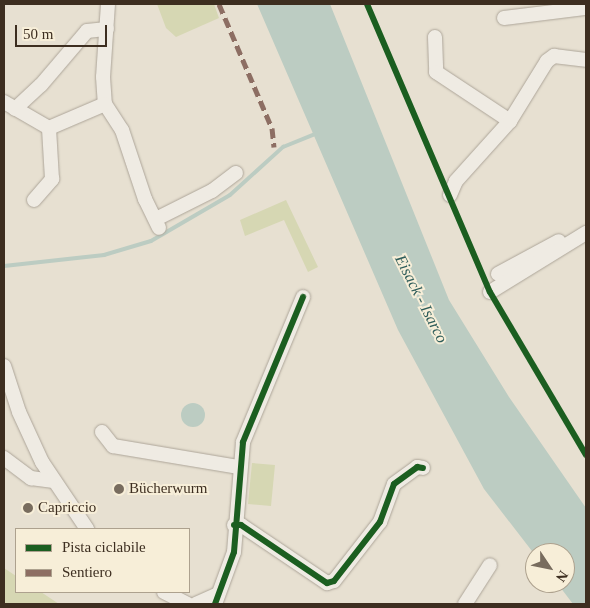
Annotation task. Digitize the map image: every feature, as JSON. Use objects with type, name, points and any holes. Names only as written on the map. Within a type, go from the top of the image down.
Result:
[{"type":"street","points":[[108,4],[103,77],[105,104],[122,130],[145,199],[158,223],[212,191],[236,173]]},
{"type":"street","points":[[504,18],[586,8]]},
{"type":"street","points":[[48,128],[10,105],[41,86],[87,31],[107,29]]},
{"type":"street","points":[[435,37],[436,72],[510,121]]},
{"type":"street","points":[[450,194],[456,181],[510,121],[547,61],[554,56],[571,56],[586,60]]},
{"type":"street","points":[[48,128],[105,104]]},
{"type":"street","points":[[34,200],[52,179],[48,128]]},
{"type":"street","points":[[498,274],[586,227]]},
{"type":"street","points":[[490,292],[586,233]]},
{"type":"street","points":[[196,604],[216,599],[231,566],[239,467],[243,442],[302,297]]},
{"type":"street","points":[[4,366],[19,412],[52,480],[86,528]]},
{"type":"street","points":[[102,432],[113,446],[239,467]]},
{"type":"street","points":[[4,458],[31,478],[52,480]]},
{"type":"street","points":[[234,525],[241,525],[327,583],[334,581],[380,522],[394,484],[417,467],[423,468]]},
{"type":"street","points":[[465,604],[490,565]]},
{"type":"street","points":[[166,593],[182,603]]},
{"type":"green space","points":[[157,4],[214,4],[219,18],[176,37],[166,28]]},
{"type":"green space","points":[[286,200],[318,267],[308,272],[284,220],[245,236],[240,220]]},
{"type":"green space","points":[[252,463],[275,465],[271,506],[248,504]]},
{"type":"green space","points":[[4,568],[15,575],[15,593],[42,593],[59,604],[4,604]]},
{"type":"water","name":"Eisack - Isarco","points":[[257,4],[330,4],[449,300],[509,397],[586,508],[586,604],[573,604],[565,593],[575,593],[575,543],[526,543],[484,489],[398,330]]},
{"type":"water","points":[[193,403],[202,406],[205,415],[202,424],[193,427],[184,424],[181,415],[184,406]]},
{"type":"waterway","points":[[4,266],[104,255],[151,241],[230,195],[283,147],[317,133]]},
{"type":"marked path","points":[[219,4],[272,128],[274,147]]},
{"type":"cycle path","points":[[367,4],[490,292],[586,455]]},
{"type":"cycle path","points":[[215,604],[234,552],[243,442],[303,297]]},
{"type":"cycle path","points":[[234,525],[241,525],[327,583],[334,581],[380,522],[394,484],[417,467],[423,468]]},
{"type":"place","name":"Bücherwurm","points":[[119,489]]},
{"type":"place","name":"Capriccio","points":[[28,508]]}]
